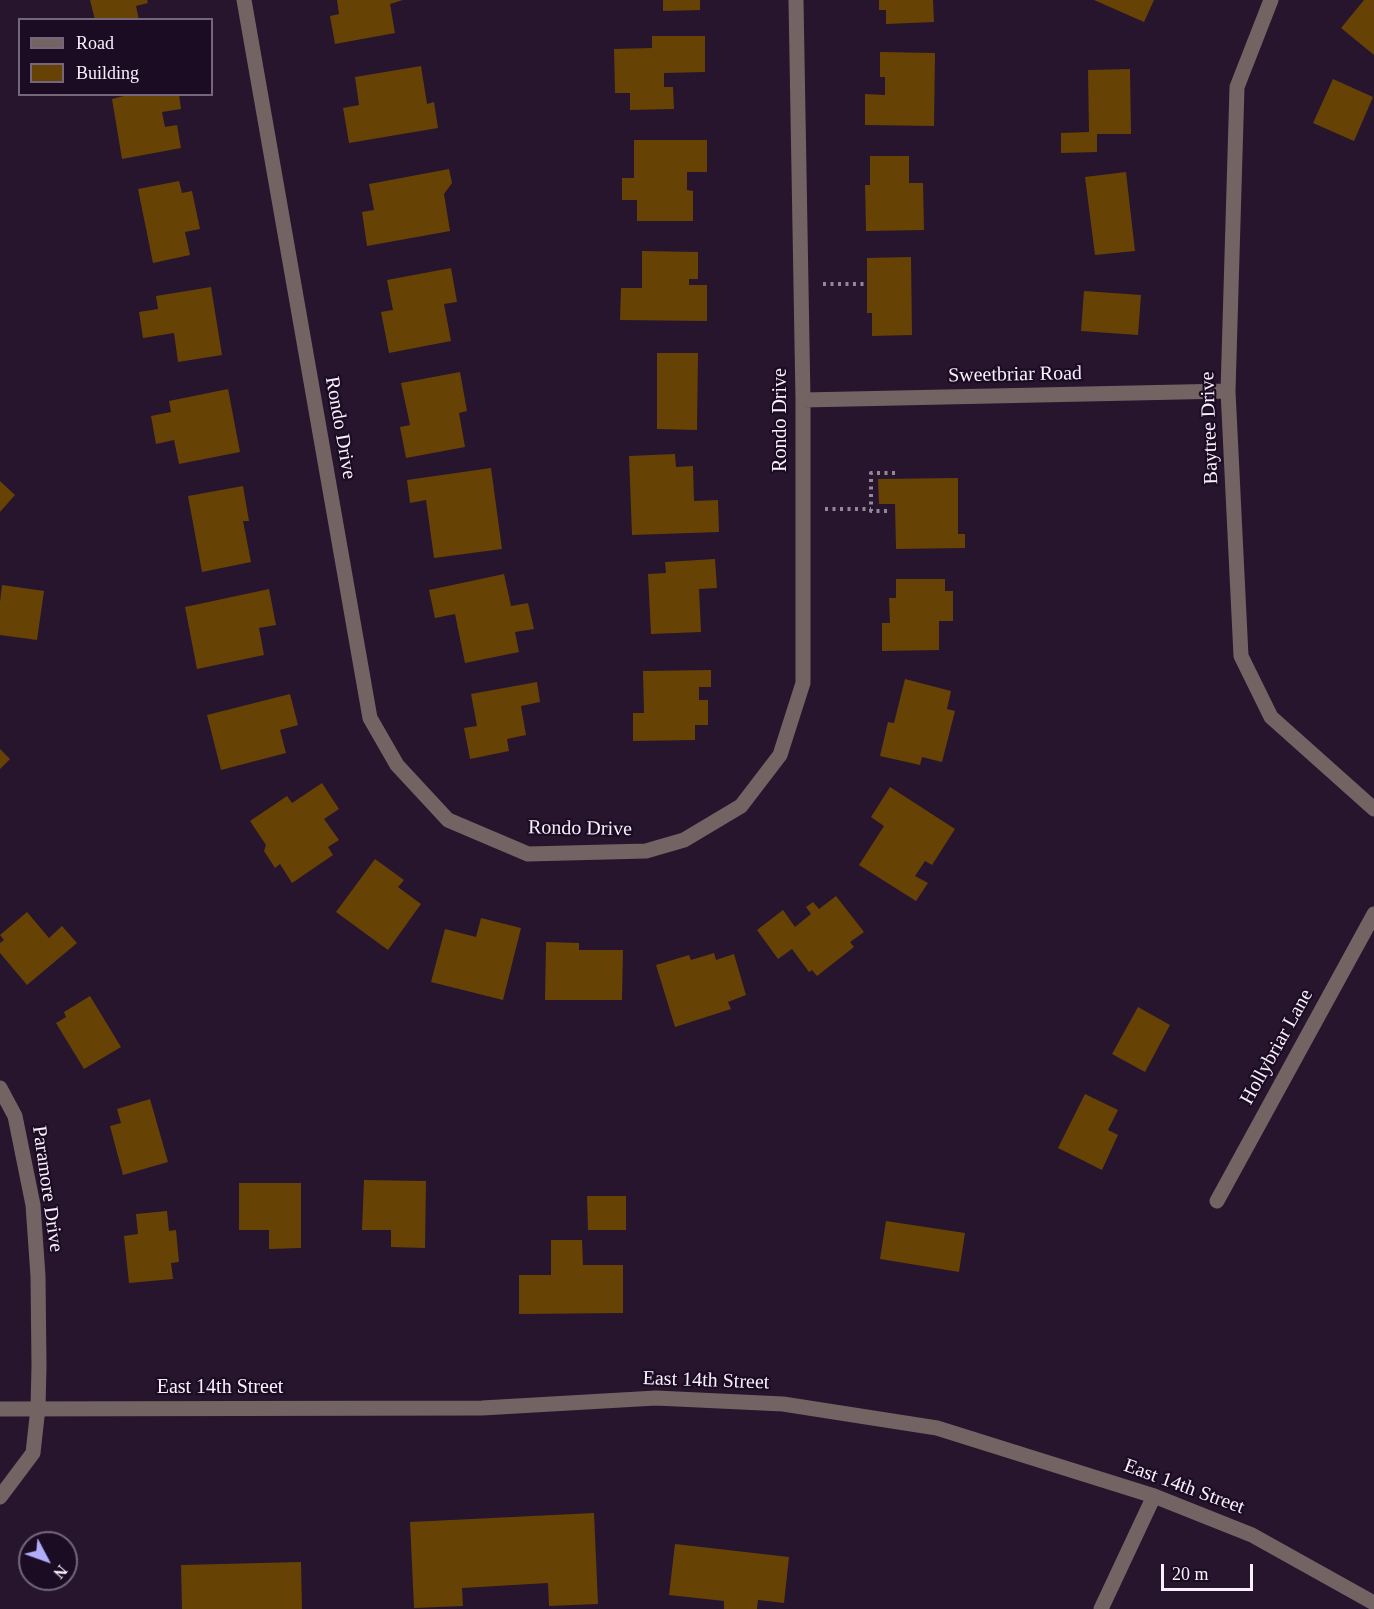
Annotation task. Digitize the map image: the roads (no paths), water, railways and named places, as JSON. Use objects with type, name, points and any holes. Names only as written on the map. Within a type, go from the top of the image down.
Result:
[{"type":"street","name":"Rondo Drive","points":[[244,0],[370,718],[397,765],[448,820],[528,854],[646,851],[684,840],[741,806],[780,755],[803,683],[803,400],[796,0]]},
{"type":"street","name":"Baytree Drive","points":[[1271,0],[1237,87],[1228,391],[1241,656],[1271,717],[1374,809]]},
{"type":"street","name":"Sweetbriar Road","points":[[803,400],[1228,391]]},
{"type":"street","name":"Hollybriar Lane","points":[[1217,1201],[1374,914]]},
{"type":"street","name":"Paramore Drive","points":[[0,1088],[15,1116],[33,1205],[38,1276],[38,1408],[33,1453],[0,1497]]},
{"type":"street","name":"East 14th Street","points":[[0,1409],[483,1408],[656,1398],[783,1404],[937,1428],[1154,1496],[1252,1535],[1374,1603]]},
{"type":"street","points":[[1101,1609],[1154,1496]]}]
